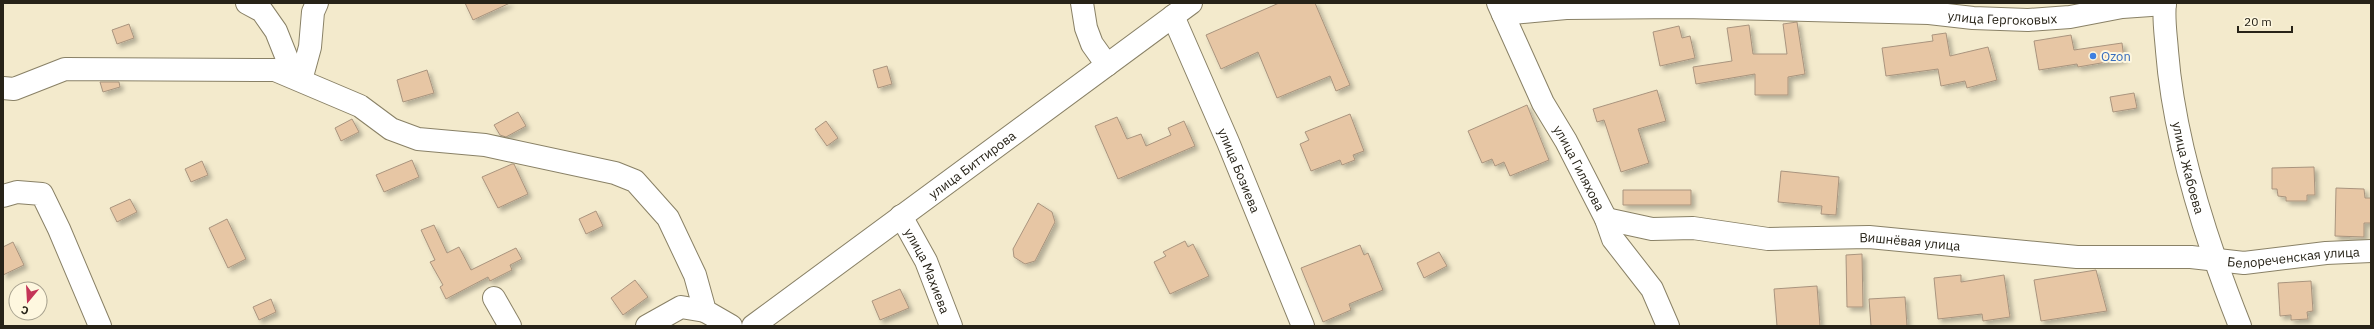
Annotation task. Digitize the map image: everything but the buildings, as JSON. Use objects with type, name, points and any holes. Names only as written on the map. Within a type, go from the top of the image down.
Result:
[{"type":"street","points":[[247,3],[262,10],[276,31],[288,61],[301,80]]},
{"type":"street","points":[[301,80],[310,47],[313,12],[317,3]]},
{"type":"street","points":[[1082,3],[1086,28],[1090,39],[1107,66]]},
{"type":"street","name":"улица Биттирова","points":[[753,326],[1191,3]]},
{"type":"street","name":"улица Гергоковых","points":[[1501,9],[1684,8],[1929,13],[1973,18],[2028,20],[2070,17],[2122,7],[2165,3]]},
{"type":"street","name":"улица Жабоева","points":[[2165,3],[2169,81],[2177,122],[2215,260],[2240,326]]},
{"type":"street","name":"улица Гиляхова","points":[[1501,9],[1543,104],[1566,141],[1606,219],[1613,240],[1652,289],[1668,326]]},
{"type":"street","name":"улица Бозиева","points":[[1173,16],[1228,142],[1303,326]]},
{"type":"street","points":[[3,88],[14,89],[65,69],[275,70],[360,106],[391,129],[418,139],[485,145],[609,171],[635,181],[668,218],[695,275],[705,311]]},
{"type":"street","points":[[3,196],[18,192],[42,194],[59,229],[100,326]]},
{"type":"street","name":"улица Махиева","points":[[901,216],[926,261],[951,326]]},
{"type":"street","name":"Вишнёвая улица","points":[[1606,219],[1652,229],[1693,228],[1768,239],[1846,236],[2077,257],[2146,255],[2215,260]]},
{"type":"street","name":"Белореченская улица","points":[[2215,260],[2244,263],[2326,253],[2371,251]]},
{"type":"street","points":[[494,298],[510,326]]},
{"type":"street","points":[[647,326],[681,307],[705,311],[730,326]]},
{"type":"place","name":"Ozon","points":[[2093,56]]}]
